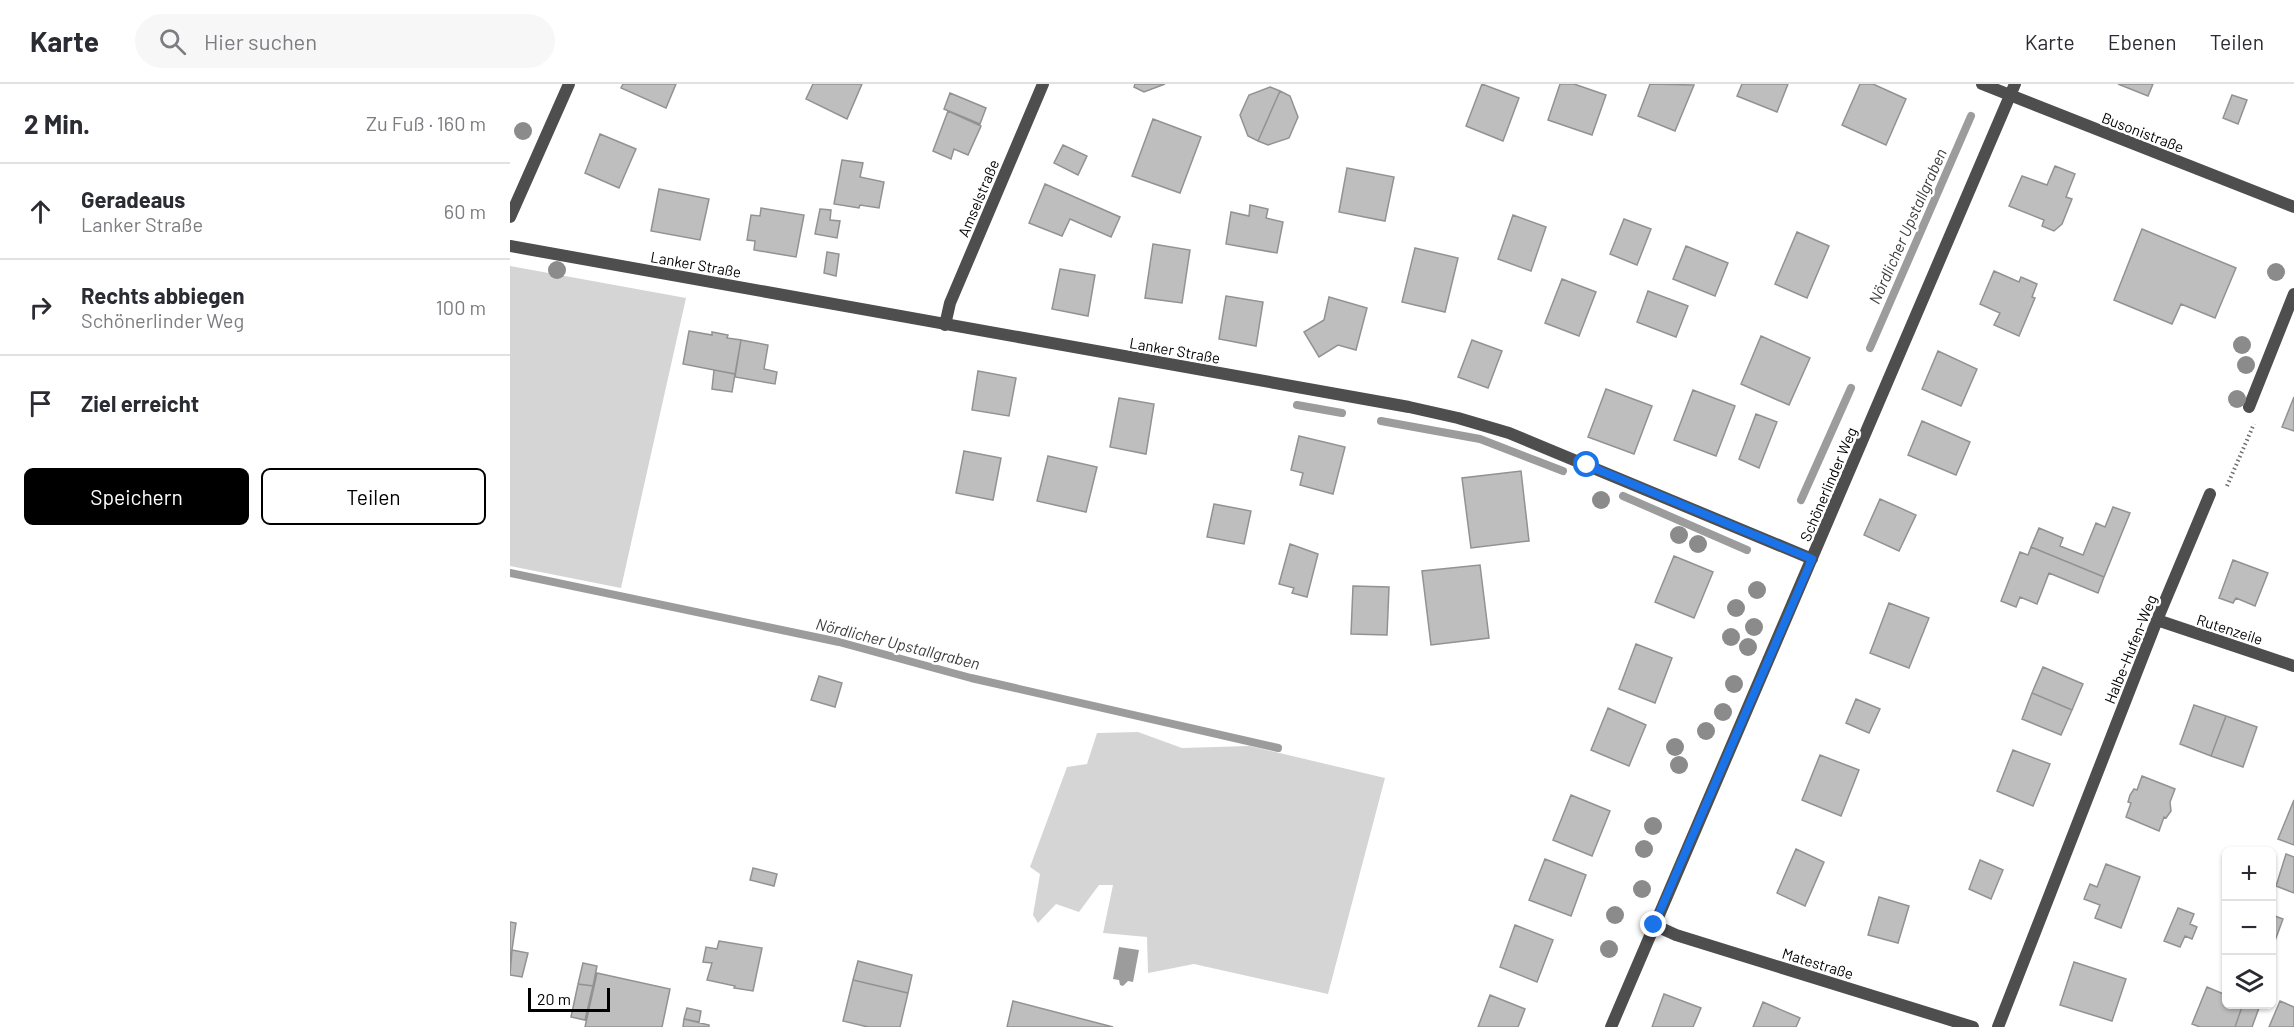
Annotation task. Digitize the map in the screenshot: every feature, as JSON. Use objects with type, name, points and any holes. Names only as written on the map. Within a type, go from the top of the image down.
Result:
[{"type":"street","points":[[510,217],[569,84]]},
{"type":"street","name":"Amselstraße","points":[[945,325],[950,303],[1043,84]]},
{"type":"street","name":"Busonistraße","points":[[1982,84],[2012,90],[2294,207]]},
{"type":"street","name":"Schönerlinder Weg","points":[[1611,1027],[2012,90]]},
{"type":"street","name":"Lanker Straße","points":[[510,246],[1409,407],[1458,418],[1509,433],[1812,559]]},
{"type":"street","points":[[2249,407],[2294,294]]},
{"type":"street","name":"Halbe-Hufen-Weg","points":[[1998,1027],[2157,621],[2210,494]]},
{"type":"street","name":"Rutenzeile","points":[[2157,621],[2294,666]]},
{"type":"street","name":"Matestraße","points":[[1654,925],[1676,935],[1973,1027]]},
{"type":"path","points":[[2210,494],[2229,485],[2256,420],[2249,407]]},
{"type":"shaded area","points":[[510,266],[686,298],[621,588],[510,566]]},
{"type":"shaded area","points":[[1138,732],[1182,748],[1250,746],[1385,778],[1328,994],[1194,964],[1148,973],[1147,937],[1103,933],[1113,885],[1099,885],[1079,912],[1056,904],[1038,923],[1033,915],[1040,874],[1030,867],[1067,767],[1087,764],[1097,733]]},
{"type":"shaded area","points":[[1119,947],[1139,950],[1133,982],[1128,981],[1123,986],[1120,985],[1119,980],[1113,979]]},
{"type":"building","points":[[623,84],[676,84],[666,108],[621,88]]},
{"type":"building","points":[[813,84],[862,84],[847,119],[806,99]]},
{"type":"building","points":[[1135,84],[1165,84],[1144,92],[1134,87]]},
{"type":"building","points":[[1482,84],[1519,98],[1503,141],[1466,126]]},
{"type":"building","points":[[1560,84],[1574,84],[1606,95],[1592,135],[1548,120]]},
{"type":"building","points":[[1650,84],[1694,85],[1675,131],[1638,116]]},
{"type":"building","points":[[1742,84],[1788,84],[1777,112],[1737,96]]},
{"type":"building","points":[[1860,84],[1873,84],[1906,99],[1886,145],[1842,125]]},
{"type":"building","points":[[2118,84],[2153,84],[2148,96]]},
{"type":"building","points":[[1270,87],[1280,91],[1258,141],[1248,136],[1240,115],[1249,95]]},
{"type":"building","points":[[1280,91],[1290,96],[1298,117],[1289,138],[1268,145],[1258,141]]},
{"type":"building","points":[[950,93],[986,108],[980,124],[944,109]]},
{"type":"building","points":[[2232,95],[2247,100],[2238,124],[2223,118]]},
{"type":"building","points":[[948,111],[981,126],[968,155],[954,149],[951,159],[933,151]]},
{"type":"building","points":[[1153,119],[1201,137],[1180,193],[1132,176]]},
{"type":"building","points":[[600,134],[636,149],[619,188],[585,173]]},
{"type":"building","points":[[1063,145],[1087,156],[1078,175],[1054,163]]},
{"type":"building","points":[[842,160],[863,163],[860,177],[884,182],[879,208],[834,204]]},
{"type":"building","points":[[2055,166],[2075,174],[2066,197],[2072,199],[2062,224],[2054,231],[2042,226],[2044,220],[2009,206],[2022,176],[2047,185]]},
{"type":"building","points":[[1347,168],[1394,177],[1385,221],[1339,212]]},
{"type":"building","points":[[1045,184],[1120,217],[1111,237],[1070,219],[1062,236],[1029,223]]},
{"type":"building","points":[[659,189],[709,199],[700,240],[651,231]]},
{"type":"building","points":[[1250,205],[1268,209],[1266,218],[1283,222],[1277,253],[1226,244],[1231,212],[1249,216]]},
{"type":"building","points":[[761,208],[804,215],[796,257],[754,250],[755,241],[747,240],[751,215],[760,216]]},
{"type":"building","points":[[820,209],[831,210],[830,220],[840,221],[837,238],[815,234]]},
{"type":"building","points":[[1513,215],[1546,227],[1531,271],[1498,259]]},
{"type":"building","points":[[1624,219],[1651,229],[1637,265],[1610,254]]},
{"type":"building","points":[[2142,229],[2236,268],[2215,318],[2181,304],[2172,324],[2114,300]]},
{"type":"building","points":[[1797,232],[1829,246],[1807,298],[1775,284]]},
{"type":"building","points":[[1153,244],[1190,250],[1182,303],[1145,298]]},
{"type":"building","points":[[1686,246],[1728,263],[1715,296],[1673,279]]},
{"type":"building","points":[[1415,248],[1458,258],[1445,312],[1402,302]]},
{"type":"building","points":[[827,252],[839,254],[836,276],[824,273]]},
{"type":"building","points":[[1060,269],[1095,275],[1088,316],[1052,309]]},
{"type":"building","points":[[1994,271],[2019,282],[2021,277],[2037,284],[2032,297],[2035,298],[2019,336],[1994,325],[2000,313],[1980,304]]},
{"type":"building","points":[[1562,279],[1596,292],[1579,336],[1545,323]]},
{"type":"building","points":[[1648,291],[1688,306],[1676,337],[1637,322]]},
{"type":"building","points":[[1226,296],[1263,302],[1256,346],[1219,339]]},
{"type":"building","points":[[1329,297],[1367,308],[1356,350],[1338,345],[1319,357],[1304,332],[1324,320]]},
{"type":"building","points":[[689,331],[712,335],[712,332],[741,340],[735,374],[683,364]]},
{"type":"building","points":[[1761,336],[1810,358],[1789,405],[1741,384]]},
{"type":"building","points":[[741,340],[768,345],[764,369],[777,372],[775,384],[735,377]]},
{"type":"building","points":[[1472,340],[1502,351],[1488,388],[1458,377]]},
{"type":"building","points":[[1938,351],[1977,369],[1961,406],[1922,389]]},
{"type":"building","points":[[714,370],[735,374],[732,392],[712,389]]},
{"type":"building","points":[[978,371],[1016,378],[1009,416],[972,410]]},
{"type":"building","points":[[1606,389],[1652,406],[1634,454],[1588,437]]},
{"type":"building","points":[[1693,390],[1735,406],[1716,456],[1674,440]]},
{"type":"building","points":[[2294,397],[2294,431],[2282,427]]},
{"type":"building","points":[[1119,398],[1154,404],[1146,454],[1110,447]]},
{"type":"building","points":[[1756,414],[1777,422],[1759,468],[1739,459]]},
{"type":"building","points":[[1922,421],[1970,442],[1956,475],[1908,455]]},
{"type":"building","points":[[1299,436],[1345,447],[1333,494],[1300,485],[1303,473],[1291,470]]},
{"type":"building","points":[[964,451],[1001,458],[993,500],[956,493]]},
{"type":"building","points":[[1048,456],[1097,467],[1086,512],[1037,501]]},
{"type":"building","points":[[1521,471],[1529,541],[1471,548],[1462,478]]},
{"type":"building","points":[[1880,499],[1916,515],[1899,551],[1864,535]]},
{"type":"building","points":[[1214,504],[1251,511],[1244,544],[1207,537]]},
{"type":"building","points":[[2113,507],[2130,513],[2104,577],[2031,547],[2039,528],[2063,538],[2060,546],[2083,555],[2096,523],[2105,527]]},
{"type":"building","points":[[1290,544],[1318,554],[1307,597],[1292,593],[1294,588],[1279,584]]},
{"type":"building","points":[[2031,547],[2104,577],[2098,593],[2049,573],[2037,604],[2020,597],[2016,607],[2001,601],[2020,552],[2028,555]]},
{"type":"building","points":[[1674,556],[1713,572],[1694,618],[1655,602]]},
{"type":"building","points":[[2233,560],[2268,573],[2255,606],[2236,598],[2233,603],[2219,598]]},
{"type":"building","points":[[1480,565],[1489,638],[1431,645],[1422,571]]},
{"type":"building","points":[[1353,586],[1389,587],[1387,635],[1351,634]]},
{"type":"building","points":[[1889,603],[1929,618],[1909,668],[1870,653]]},
{"type":"building","points":[[1636,644],[1672,658],[1655,703],[1619,689]]},
{"type":"building","points":[[2043,667],[2083,684],[2072,710],[2032,693]]},
{"type":"building","points":[[819,676],[842,683],[835,707],[811,700]]},
{"type":"building","points":[[2032,693],[2072,710],[2061,735],[2022,719]]},
{"type":"building","points":[[1856,699],[1880,709],[1869,733],[1846,723]]},
{"type":"building","points":[[2194,705],[2226,716],[2211,756],[2180,744]]},
{"type":"building","points":[[1608,708],[1646,725],[1629,766],[1591,750]]},
{"type":"building","points":[[2226,716],[2257,727],[2243,767],[2211,756]]},
{"type":"building","points":[[2013,750],[2050,764],[2033,806],[1997,791]]},
{"type":"building","points":[[1820,755],[1859,770],[1841,816],[1802,800]]},
{"type":"building","points":[[2142,776],[2175,789],[2170,802],[2171,811],[2166,818],[2164,817],[2159,831],[2126,817],[2131,803],[2128,802],[2130,795],[2134,789],[2137,790]]},
{"type":"building","points":[[1571,795],[1610,811],[1592,856],[1553,840]]},
{"type":"building","points":[[2294,800],[2294,845],[2278,839]]},
{"type":"building","points":[[1796,849],[1824,862],[1805,906],[1777,893]]},
{"type":"building","points":[[2286,854],[2294,857],[2294,893],[2276,886]]},
{"type":"building","points":[[1545,859],[1586,875],[1571,916],[1529,900]]},
{"type":"building","points":[[1980,860],[2003,870],[1991,899],[1969,889]]},
{"type":"building","points":[[2106,864],[2140,877],[2121,928],[2095,918],[2100,905],[2084,899],[2090,884],[2097,887]]},
{"type":"building","points":[[753,868],[777,874],[774,886],[750,880]]},
{"type":"building","points":[[1879,897],[1909,906],[1898,943],[1868,935]]},
{"type":"building","points":[[2178,908],[2194,914],[2190,924],[2197,927],[2192,939],[2185,936],[2180,947],[2164,941]]},
{"type":"building","points":[[2276,916],[2283,919],[2276,938]]},
{"type":"building","points":[[510,922],[516,923],[510,963]]},
{"type":"building","points":[[1515,925],[1553,940],[1537,982],[1500,967]]},
{"type":"building","points":[[719,941],[762,948],[753,991],[707,980],[712,963],[703,962],[706,947],[717,949]]},
{"type":"building","points":[[512,950],[528,953],[522,977],[510,975]]},
{"type":"building","points":[[858,961],[912,975],[908,993],[853,980]]},
{"type":"building","points":[[2074,962],[2126,979],[2112,1021],[2060,1005]]},
{"type":"building","points":[[583,963],[597,966],[593,986],[578,984]]},
{"type":"building","points":[[597,973],[670,989],[662,1027],[585,1027]]},
{"type":"building","points":[[853,980],[908,993],[900,1027],[868,1027],[843,1021]]},
{"type":"building","points":[[578,984],[593,986],[585,1020],[571,1017]]},
{"type":"building","points":[[2207,987],[2222,993],[2222,1009],[2241,1009],[2235,1027],[2200,1027],[2192,1024]]},
{"type":"building","points":[[1664,994],[1701,1008],[1693,1027],[1652,1027]]},
{"type":"building","points":[[1490,995],[1525,1009],[1518,1027],[1478,1027]]},
{"type":"building","points":[[1013,1001],[1113,1027],[1007,1027]]},
{"type":"building","points":[[2280,1001],[2294,1007],[2294,1027],[2269,1027]]},
{"type":"building","points":[[1763,1002],[1800,1018],[1796,1027],[1753,1027]]},
{"type":"building","points":[[687,1008],[701,1011],[699,1022],[684,1019]]},
{"type":"building","points":[[2241,1009],[2259,1009],[2252,1027],[2235,1027]]},
{"type":"building","points":[[684,1019],[709,1025],[709,1027],[683,1027]]},
{"type":"waterway","name":"Nördlicher Upstallgraben","points":[[1870,348],[1971,116]]},
{"type":"waterway","name":"Nördlicher Upstallgraben","points":[[1801,500],[1851,388]]},
{"type":"waterway","name":"Nördlicher Upstallgraben","points":[[1297,405],[1342,413]]},
{"type":"waterway","name":"Nördlicher Upstallgraben","points":[[1381,421],[1480,439],[1563,471]]},
{"type":"waterway","name":"Nördlicher Upstallgraben","points":[[1623,496],[1747,550]]},
{"type":"waterway","name":"Nördlicher Upstallgraben","points":[[510,573],[839,642],[971,678],[1278,748]]},
{"type":"route","points":[[1587,465],[1812,559],[1654,925]]}]
